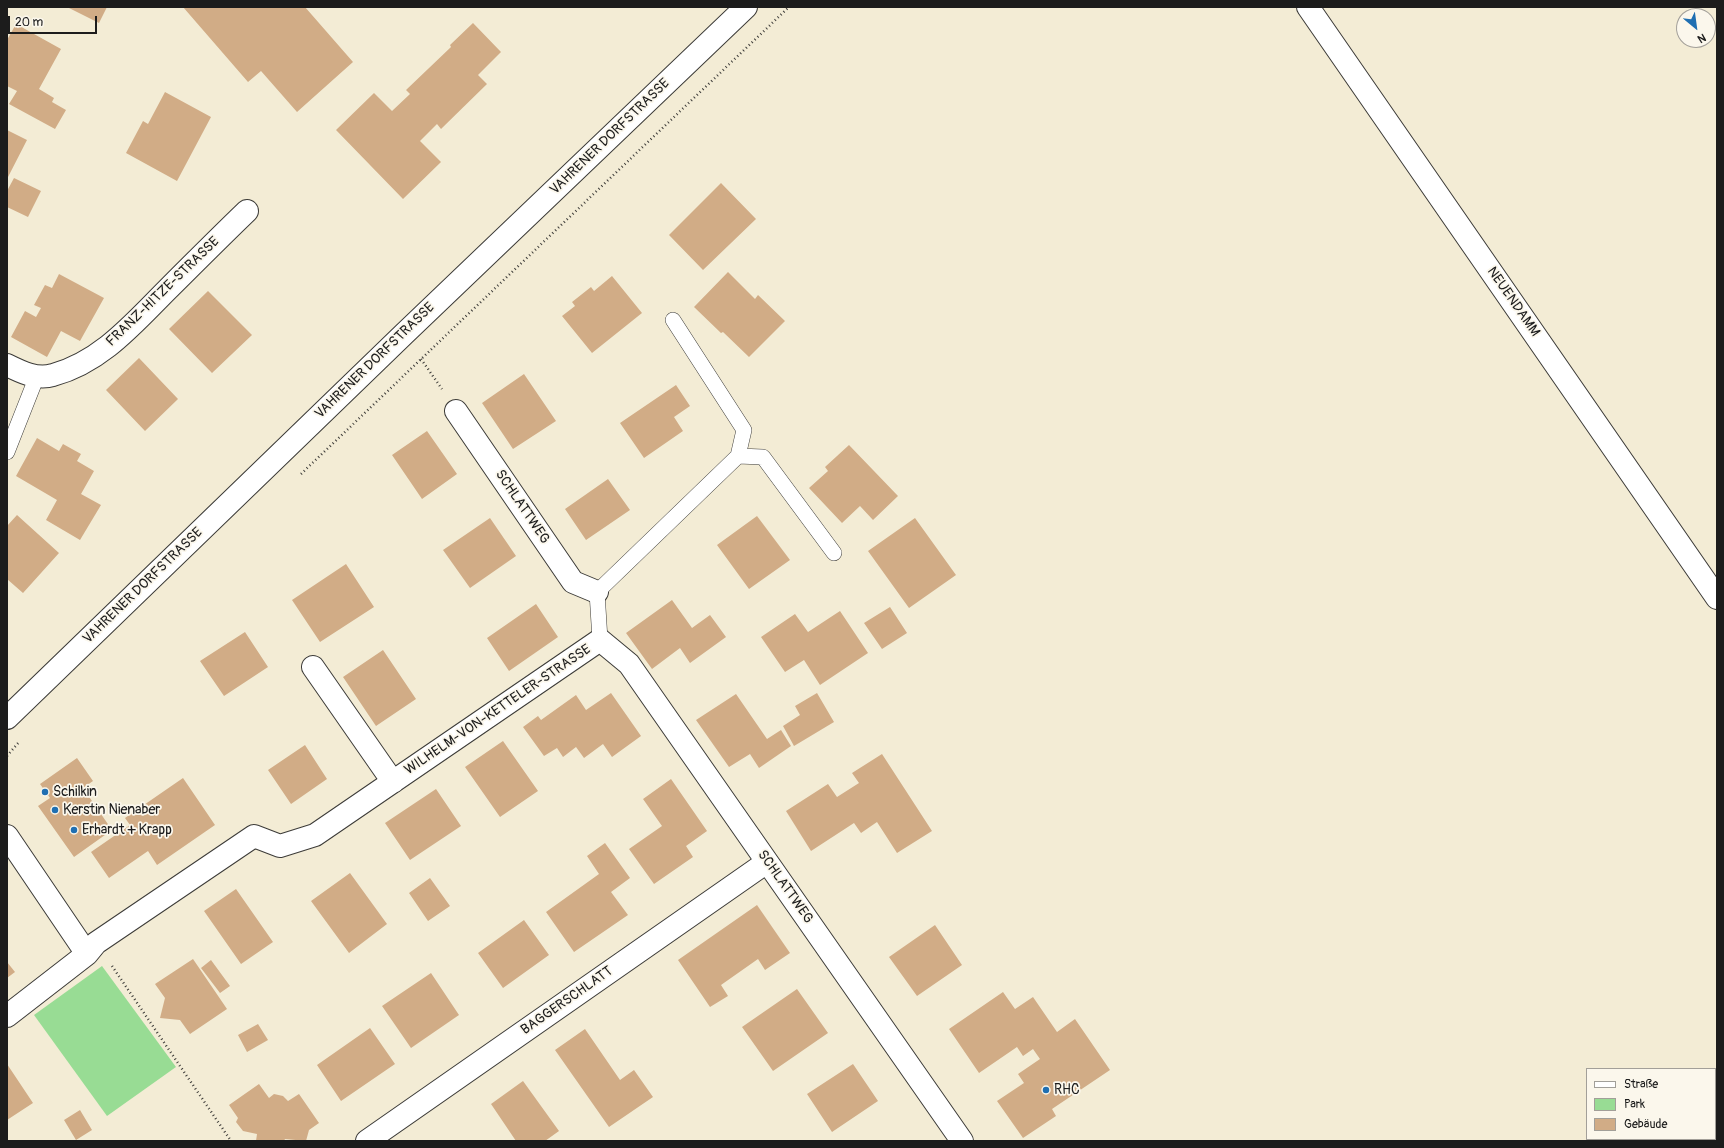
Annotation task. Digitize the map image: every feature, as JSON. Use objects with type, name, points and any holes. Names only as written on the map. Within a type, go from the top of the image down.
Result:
[{"type":"street","name":"VAHRENER DORFSTRASSE","points":[[7,718],[404,334],[746,7]]},
{"type":"street","name":"NEUENDAMM","points":[[1308,7],[1717,598]]},
{"type":"street","name":"FRANZ-HITZE-STRASSE","points":[[7,365],[23,373],[37,376],[52,376],[87,362],[120,337],[247,211]]},
{"type":"street","name":"SCHLATTWEG","points":[[456,411],[573,582],[597,592]]},
{"type":"street","name":"SCHLATTWEG","points":[[600,640],[630,664],[962,1141]]},
{"type":"street","name":"WILHELM-VON-KETTELER-STRASSE","points":[[7,1016],[92,948],[254,836],[280,846],[315,836],[600,640]]},
{"type":"street","name":"WILHELM-VON-KETTELER-STRASSE","points":[[313,667],[393,782]]},
{"type":"street","points":[[7,836],[92,948]]},
{"type":"street","name":"BAGGERSCHLATT","points":[[367,1141],[767,862]]},
{"type":"lane","points":[[597,592],[738,456],[744,430],[673,320]]},
{"type":"lane","points":[[7,452],[37,376]]},
{"type":"lane","points":[[738,456],[763,457],[834,553]]},
{"type":"lane","name":"WILHELM-VON-KETTELER-STRASSE","points":[[597,592],[600,640]]},
{"type":"path","points":[[295,479],[789,7]]},
{"type":"path","points":[[404,334],[456,411]]},
{"type":"path","points":[[7,756],[21,740]]},
{"type":"path","points":[[92,948],[231,1141]]},
{"type":"green space","points":[[102,966],[176,1067],[107,1116],[34,1015]]},
{"type":"building","points":[[67,7],[107,7],[99,23]]},
{"type":"building","points":[[183,7],[305,7],[353,62],[297,112],[261,71],[248,82]]},
{"type":"building","points":[[473,23],[501,52],[478,75],[487,84],[441,129],[437,124],[420,141],[441,162],[403,199],[336,130],[374,93],[392,111],[410,94],[406,90],[451,47],[450,45]]},
{"type":"building","points":[[16,24],[61,49],[39,89],[54,98],[52,102],[66,110],[55,129],[9,104],[17,91],[7,86],[7,40]]},
{"type":"building","points":[[165,92],[211,117],[177,181],[126,153],[143,121],[148,124]]},
{"type":"building","points":[[7,130],[27,140],[7,179]]},
{"type":"building","points":[[14,178],[41,191],[28,217],[7,207],[7,191]]},
{"type":"building","points":[[721,183],[756,219],[703,270],[669,235]]},
{"type":"building","points":[[728,272],[755,299],[758,295],[785,321],[749,357],[694,307]]},
{"type":"building","points":[[59,274],[104,298],[80,341],[61,331],[47,357],[11,337],[25,311],[36,317],[41,308],[34,305],[45,285],[52,288]]},
{"type":"building","points":[[612,276],[642,313],[592,353],[562,316],[575,306],[572,302],[591,287],[594,291]]},
{"type":"building","points":[[208,291],[252,335],[212,373],[169,329]]},
{"type":"building","points":[[139,358],[178,399],[145,431],[106,390]]},
{"type":"building","points":[[524,374],[556,421],[513,449],[482,403]]},
{"type":"building","points":[[676,385],[690,406],[674,417],[683,431],[644,458],[620,423]]},
{"type":"building","points":[[427,431],[457,474],[422,499],[392,455]]},
{"type":"building","points":[[37,438],[59,451],[63,444],[81,454],[77,461],[94,471],[81,494],[101,505],[80,540],[46,520],[57,500],[16,476]]},
{"type":"building","points":[[849,445],[898,496],[873,520],[860,506],[842,523],[809,488],[828,471],[825,467]]},
{"type":"building","points":[[608,479],[630,510],[586,540],[565,509]]},
{"type":"building","points":[[17,515],[59,553],[23,593],[7,579],[7,526]]},
{"type":"building","points":[[757,516],[790,560],[749,589],[717,545]]},
{"type":"building","points":[[490,518],[516,556],[470,588],[443,550]]},
{"type":"building","points":[[915,518],[956,575],[909,608],[868,551]]},
{"type":"building","points":[[346,564],[374,607],[320,642],[292,600]]},
{"type":"building","points":[[672,600],[692,628],[710,615],[726,637],[690,663],[680,648],[652,669],[626,633]]},
{"type":"building","points":[[536,604],[558,637],[509,671],[487,638]]},
{"type":"building","points":[[890,607],[907,633],[882,649],[864,623]]},
{"type":"building","points":[[840,611],[868,653],[820,685],[804,660],[785,672],[761,637],[795,614],[808,632]]},
{"type":"building","points":[[245,632],[268,667],[224,696],[200,661]]},
{"type":"building","points":[[383,650],[416,699],[376,726],[343,677]]},
{"type":"building","points":[[611,693],[641,736],[612,757],[603,744],[584,758],[576,747],[563,757],[557,748],[544,756],[523,727],[538,716],[541,720],[576,695],[586,710]]},
{"type":"building","points":[[817,693],[834,722],[794,746],[783,726],[800,715],[795,706]]},
{"type":"building","points":[[736,694],[767,739],[781,730],[791,746],[759,768],[750,754],[729,767],[696,720]]},
{"type":"building","points":[[503,741],[538,791],[500,817],[465,767]]},
{"type":"building","points":[[305,745],[327,779],[291,804],[268,770]]},
{"type":"building","points":[[882,754],[932,831],[897,853],[877,822],[861,833],[854,823],[811,851],[786,811],[828,784],[837,797],[859,783],[852,773]]},
{"type":"building","points":[[77,758],[93,781],[83,788],[112,830],[74,857],[38,806],[50,798],[40,784]]},
{"type":"building","points":[[183,778],[215,825],[157,865],[148,851],[109,878],[91,852],[130,825],[125,818]]},
{"type":"building","points":[[671,779],[707,831],[686,846],[693,857],[654,884],[629,849],[662,826],[643,799]]},
{"type":"building","points":[[436,789],[461,826],[410,860],[385,823]]},
{"type":"building","points":[[605,843],[630,878],[611,892],[628,915],[574,952],[546,912],[599,874],[587,856]]},
{"type":"building","points":[[350,873],[387,924],[349,953],[311,901]]},
{"type":"building","points":[[430,878],[450,906],[428,921],[409,893]]},
{"type":"building","points":[[236,889],[273,942],[241,964],[204,911]]},
{"type":"building","points":[[757,905],[790,953],[765,970],[758,959],[721,985],[728,996],[710,1007],[678,960]]},
{"type":"building","points":[[524,920],[549,955],[503,988],[478,953]]},
{"type":"building","points":[[935,925],[962,965],[917,996],[889,957]]},
{"type":"building","points":[[193,959],[227,1009],[190,1034],[180,1020],[160,1018],[165,998],[155,984]]},
{"type":"building","points":[[211,960],[230,986],[220,993],[201,968]]},
{"type":"building","points":[[7,962],[15,972],[7,978]]},
{"type":"building","points":[[431,973],[459,1015],[411,1048],[382,1006]]},
{"type":"building","points":[[797,989],[828,1033],[773,1071],[742,1027]]},
{"type":"building","points":[[1003,992],[1015,1009],[1033,997],[1057,1032],[1075,1019],[1110,1070],[1052,1109],[1056,1116],[1023,1138],[997,1101],[1024,1083],[1018,1074],[1040,1059],[1033,1049],[1023,1056],[1017,1047],[979,1073],[949,1029]]},
{"type":"building","points":[[258,1024],[268,1040],[247,1052],[238,1035]]},
{"type":"building","points":[[370,1028],[395,1064],[341,1101],[317,1065]]},
{"type":"building","points":[[585,1029],[620,1080],[634,1070],[653,1097],[609,1127],[555,1050]]},
{"type":"building","points":[[7,1064],[33,1103],[7,1120]]},
{"type":"building","points":[[853,1064],[878,1101],[832,1132],[807,1094]]},
{"type":"building","points":[[523,1081],[559,1131],[545,1141],[516,1141],[491,1104]]},
{"type":"building","points":[[259,1084],[269,1098],[274,1094],[283,1096],[288,1101],[299,1094],[319,1123],[309,1130],[306,1141],[285,1139],[284,1141],[256,1141],[257,1134],[243,1131],[236,1122],[238,1118],[229,1105]]},
{"type":"building","points":[[80,1110],[92,1130],[76,1140],[64,1120]]},
{"type":"place","name":"Schilkin","points":[[45,792]]},
{"type":"place","name":"Kerstin Nienaber","points":[[55,810]]},
{"type":"place","name":"Erhardt + Krapp","points":[[74,830]]},
{"type":"place","name":"RHC","points":[[1046,1090]]}]
